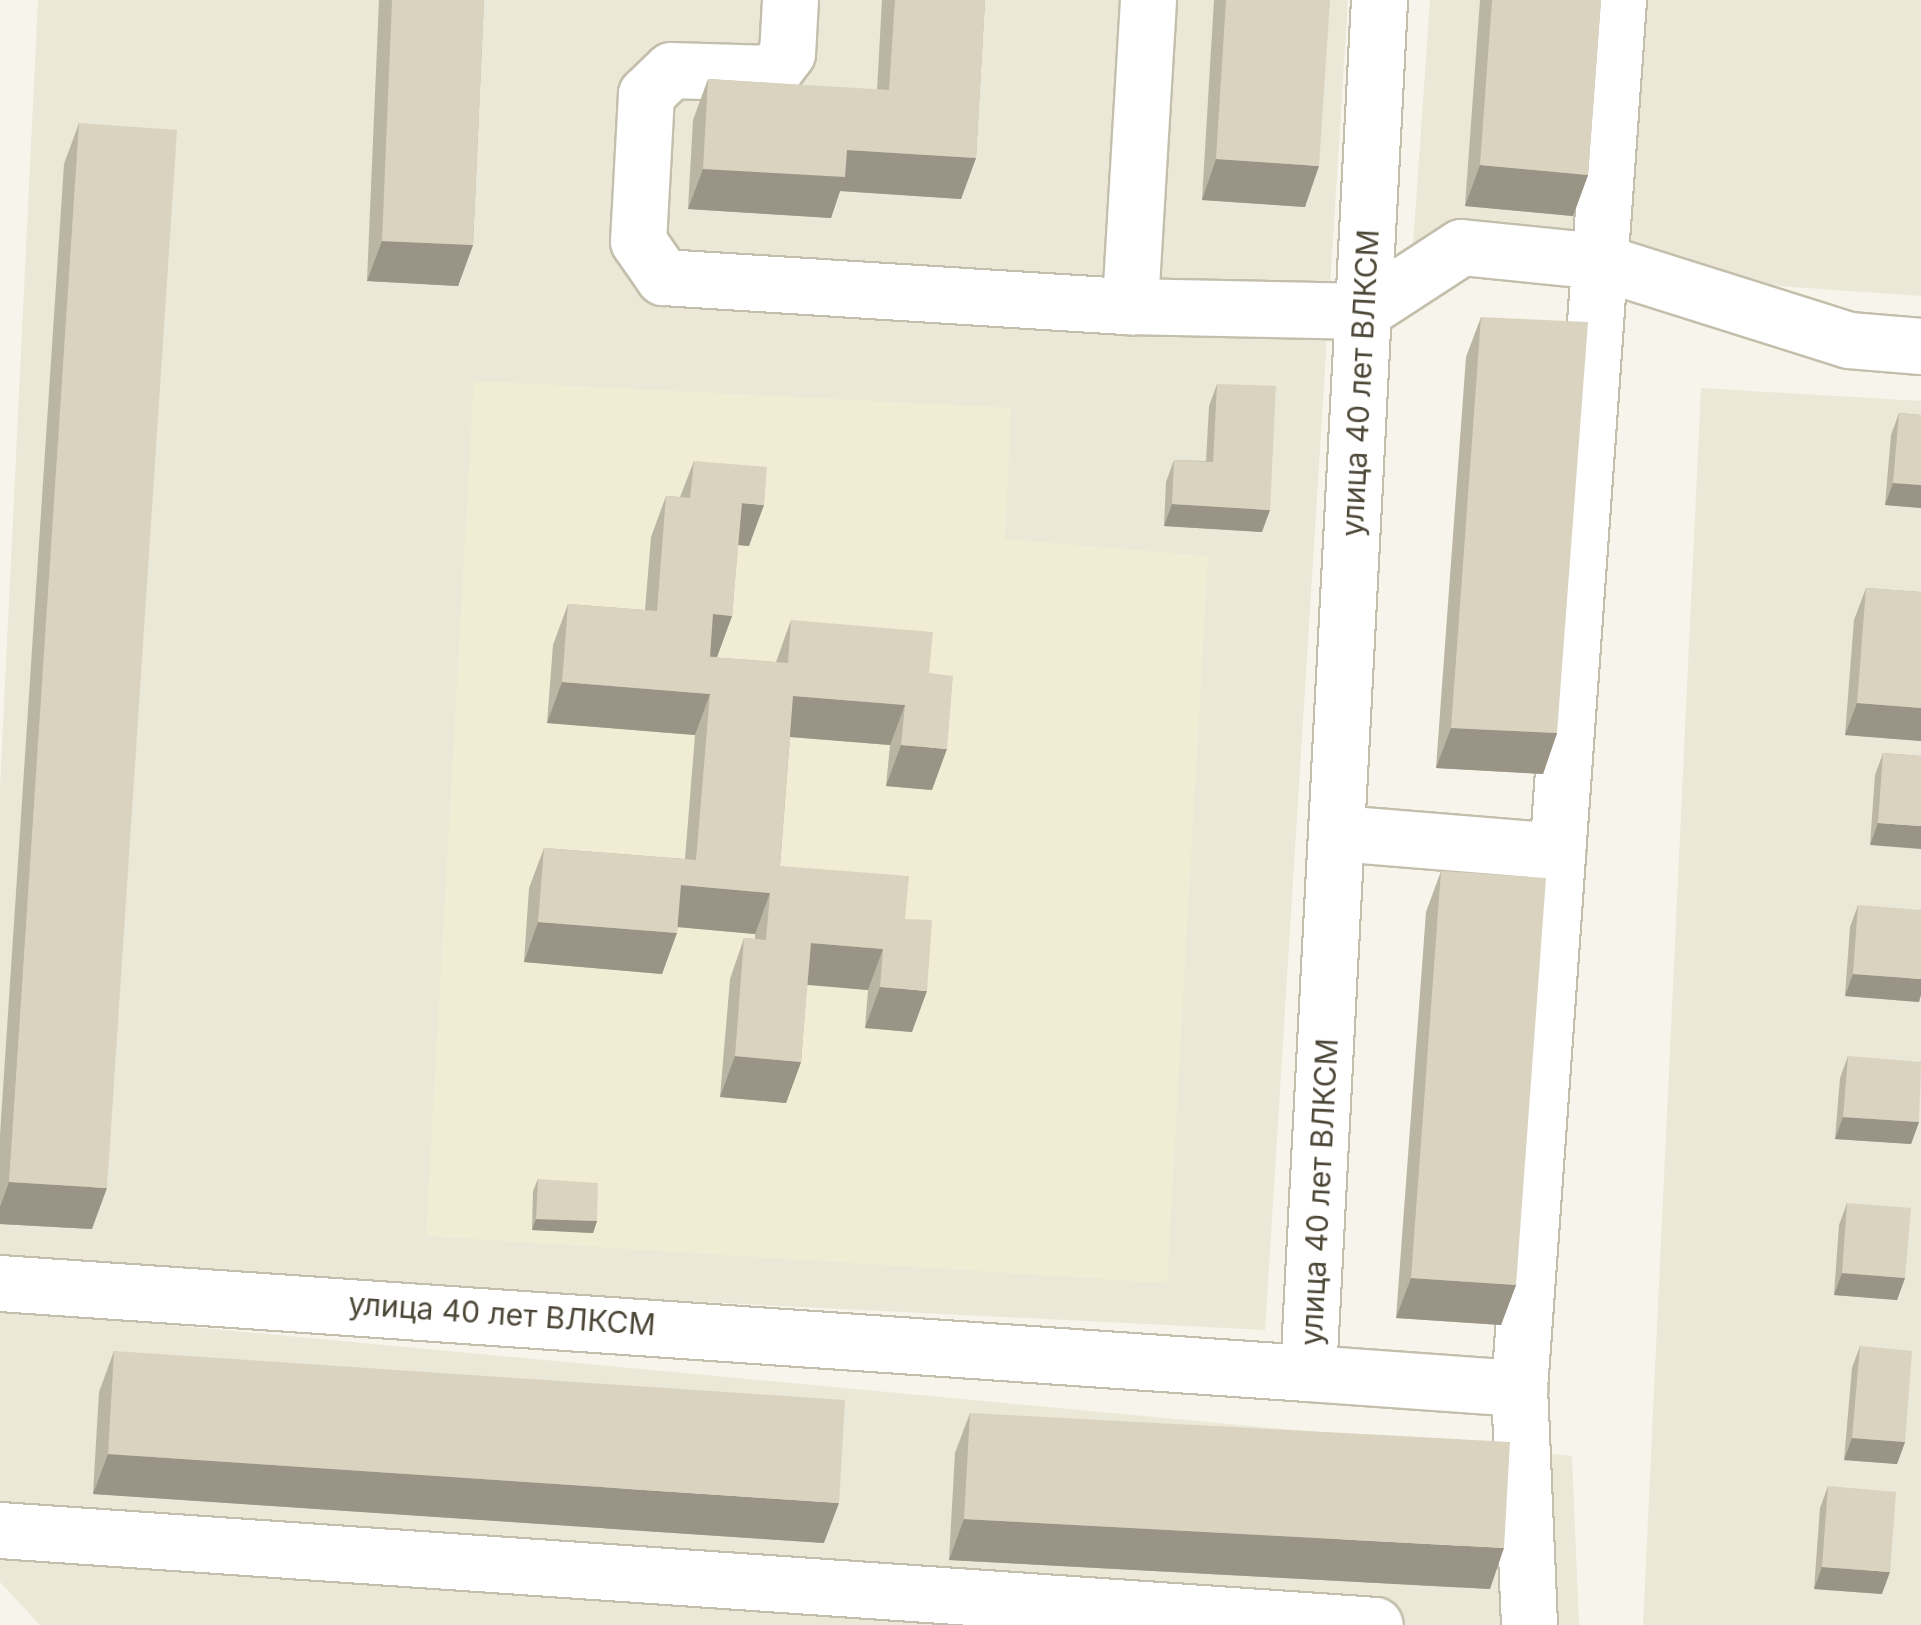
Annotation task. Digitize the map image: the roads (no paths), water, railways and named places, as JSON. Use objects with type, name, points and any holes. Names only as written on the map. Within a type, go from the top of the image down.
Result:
[{"type":"street","points":[[790,0],[787,53],[772,73],[671,70],[646,94],[638,241],[663,277],[1130,306],[1363,311],[1461,247],[1598,260],[1849,340],[1921,346]]},
{"type":"street","points":[[1130,306],[1148,0]]},
{"type":"street","name":"улица 40 лет ВЛКСМ","points":[[0,1283],[1308,1373],[1379,0]]},
{"type":"street","points":[[1529,1625],[1519,1388],[1618,0]]},
{"type":"street","points":[[1338,834],[1557,851]]},
{"type":"street","points":[[1308,1373],[1519,1388]]},
{"type":"street","points":[[0,1530],[1376,1625]]}]
